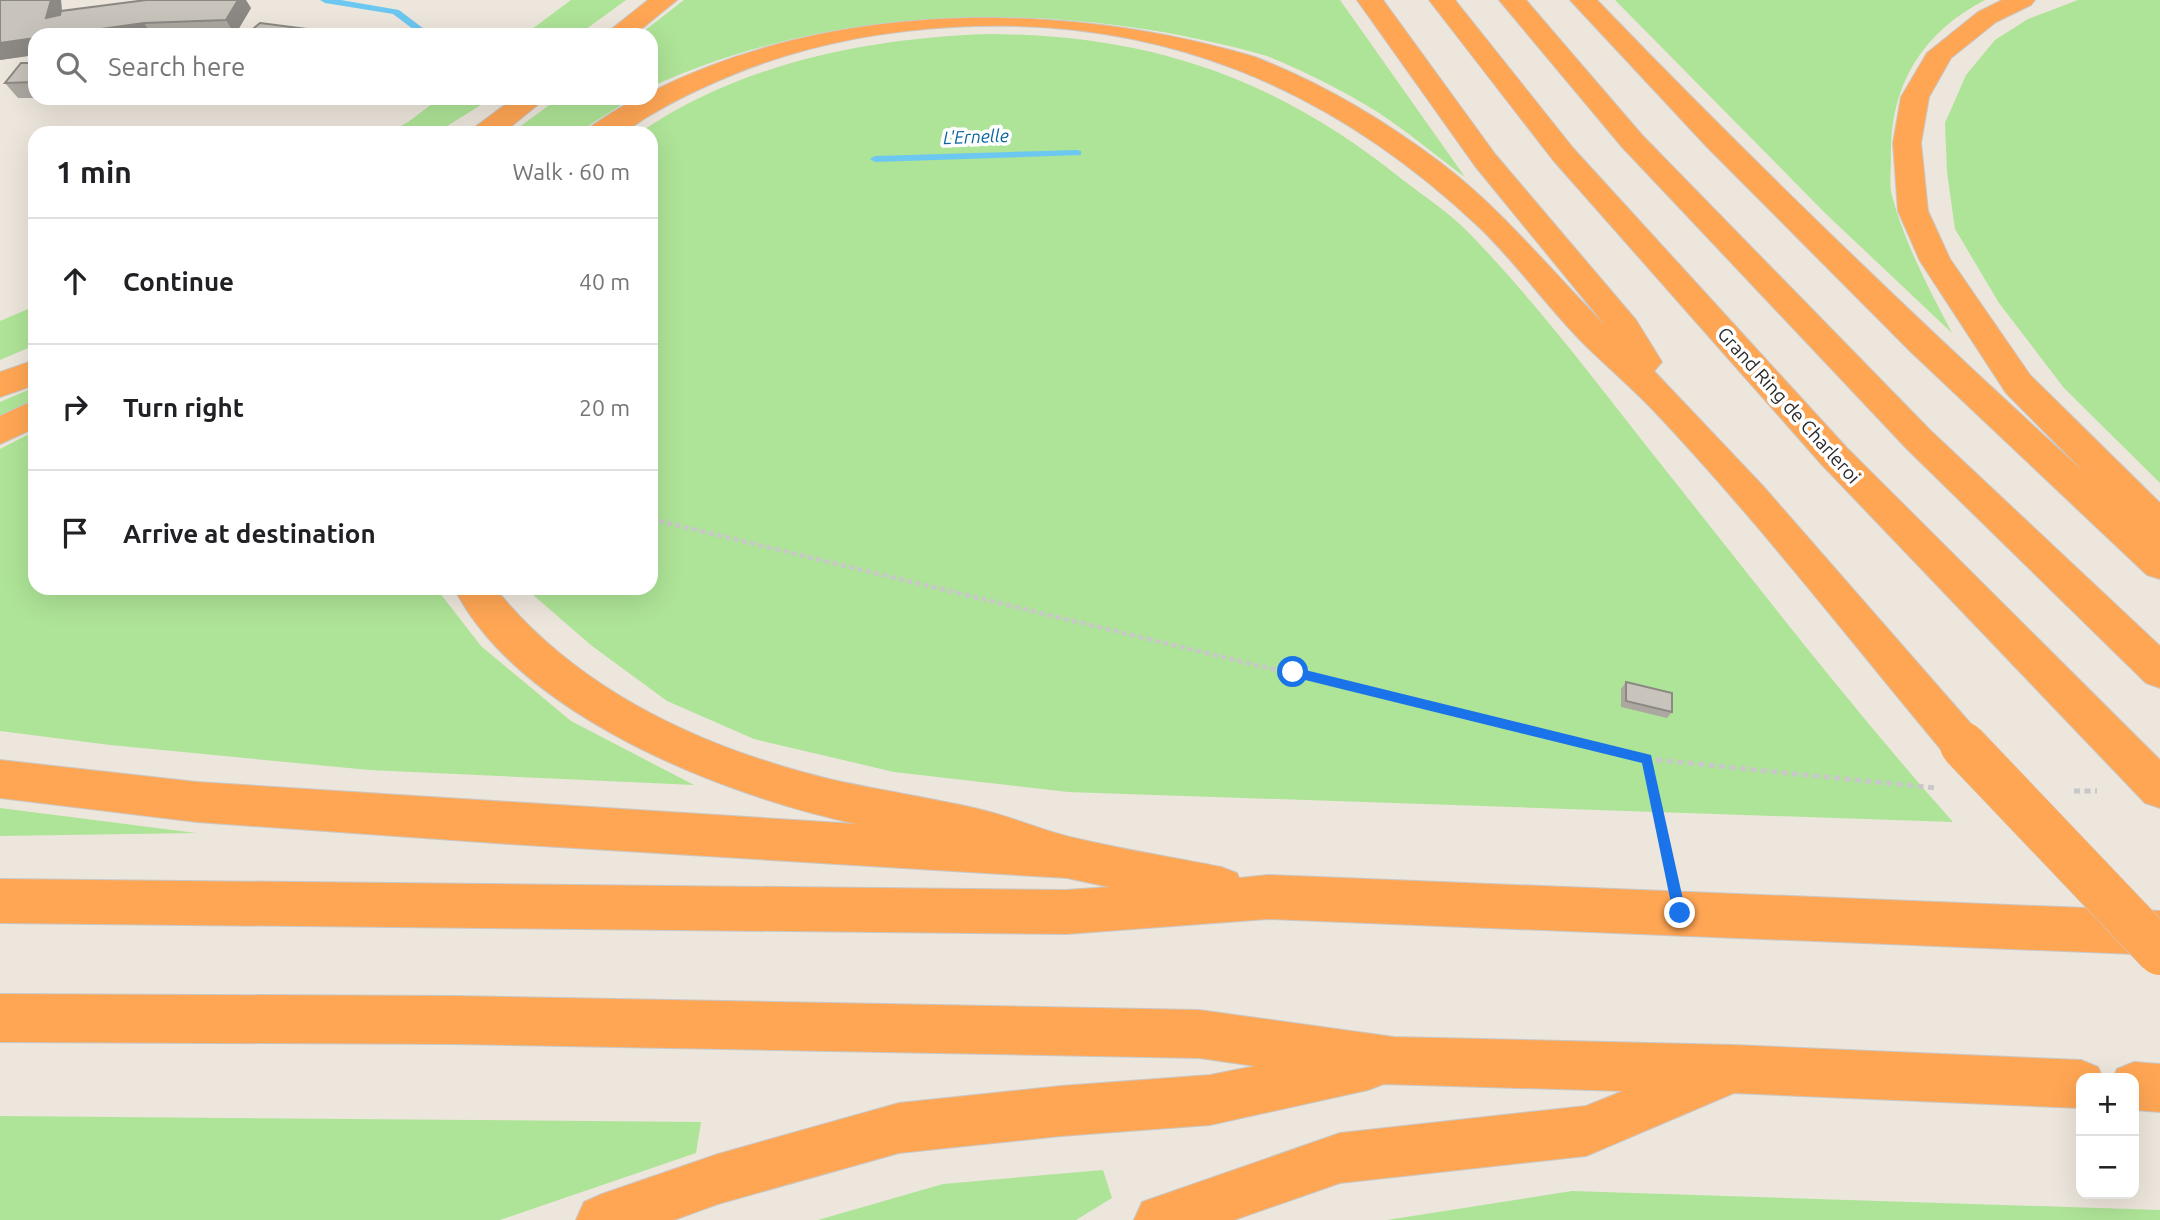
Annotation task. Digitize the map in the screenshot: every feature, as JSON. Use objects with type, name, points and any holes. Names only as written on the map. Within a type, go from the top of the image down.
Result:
[{"type":"highway","points":[[626,28],[664,0]]},
{"type":"highway","points":[[1370,0],[1485,160],[1625,328],[1675,412]]},
{"type":"highway","name":"Grand Ring de Charleroi","points":[[1442,0],[1563,154],[1817,437],[2160,789]]},
{"type":"highway","points":[[1511,0],[1632,141],[1919,440],[2160,671]]},
{"type":"highway","points":[[1583,0],[1717,141],[1923,344],[2160,564]]},
{"type":"highway","points":[[2022,0],[1987,17],[1940,53],[1916,97],[1907,142],[1913,211],[1935,261],[2018,384],[2160,526]]},
{"type":"highway","points":[[658,99],[730,65],[808,41],[870,27],[920,20],[1020,17],[1086,21],[1163,36],[1212,49],[1316,92],[1405,149],[1491,222],[1591,331],[1675,412],[1963,745],[2160,952]]},
{"type":"highway","points":[[494,126],[523,105]]},
{"type":"highway","points":[[612,126],[646,105]]},
{"type":"highway","points":[[0,385],[28,375]]},
{"type":"highway","points":[[0,431],[28,417]]},
{"type":"highway","points":[[478,595],[515,642],[556,675],[614,713],[677,745],[741,772],[812,794],[978,828],[1068,857],[1268,897]]},
{"type":"highway","points":[[0,779],[211,803],[522,825],[1068,857]]},
{"type":"highway","points":[[0,901],[1066,912],[1268,897],[2160,933]]},
{"type":"highway","points":[[0,1018],[454,1020],[1199,1034],[1394,1060],[1733,1069],[2076,1084]]},
{"type":"highway","points":[[602,1220],[718,1179],[899,1128],[1061,1111],[1210,1100],[1394,1060]]},
{"type":"highway","points":[[1160,1220],[1340,1158],[1586,1131],[1733,1069]]},
{"type":"highway","points":[[2139,1087],[2160,1088]]},
{"type":"path","points":[[658,521],[1647,759],[1940,788]]},
{"type":"path","points":[[1647,759],[1680,913]]},
{"type":"path","points":[[2064,790],[2105,791]]},
{"type":"green space","points":[[571,0],[626,0],[588,28],[533,28]]},
{"type":"green space","points":[[684,0],[1340,0],[1465,177],[1376,111],[1309,74],[1267,56],[1192,38],[1115,25],[1036,18],[956,18],[877,24],[799,38],[724,58],[658,84],[658,28],[648,28]]},
{"type":"green space","points":[[1615,0],[1985,0],[1943,29],[1913,65],[1896,108],[1892,133],[1891,187],[1897,214],[1918,266],[1952,333],[1825,213]]},
{"type":"green space","points":[[2078,0],[2160,0],[2160,483],[2064,388],[1999,303],[1955,229],[1947,172],[1945,123],[1966,75],[1995,40],[2028,19]]},
{"type":"green space","points":[[989,34],[1048,36],[1105,43],[1210,69],[1259,89],[1308,114],[1355,144],[1446,212],[1494,260],[1542,315],[1839,688],[1953,822],[1068,792],[894,772],[754,739],[667,701],[592,646],[533,595],[658,595],[658,126],[650,126],[719,89],[762,72],[852,49]]},
{"type":"green space","points":[[431,105],[481,105],[447,126],[401,126]]},
{"type":"green space","points":[[549,105],[621,105],[588,126],[521,126]]},
{"type":"green space","points":[[28,309],[28,348],[0,360],[0,321]]},
{"type":"green space","points":[[28,390],[28,403],[0,417],[0,402]]},
{"type":"green space","points":[[28,435],[28,595],[441,595],[481,646],[571,721],[694,785],[369,770],[110,745],[0,731],[0,449]]},
{"type":"green space","points":[[0,808],[196,833],[0,836]]},
{"type":"green space","points":[[0,1116],[701,1122],[696,1153],[500,1220],[0,1220]]},
{"type":"green space","points":[[1103,1170],[1112,1198],[1076,1220],[818,1220],[943,1184]]},
{"type":"green space","points":[[1572,1191],[2160,1210],[2160,1220],[1387,1220]]},
{"type":"building","points":[[0,0],[51,0],[46,18],[60,15],[61,11],[146,0],[238,0],[226,20],[144,23],[108,28],[28,28],[28,39],[0,43]]},
{"type":"building","points":[[260,23],[299,28],[254,28]]},
{"type":"building","points":[[21,63],[28,63],[28,82],[5,83]]},
{"type":"building","points":[[1626,682],[1672,693],[1672,712],[1626,701]]},
{"type":"waterway","name":"L'Ernelle","points":[[325,0],[396,12],[418,28]]},
{"type":"waterway","name":"L'Ernelle","points":[[875,159],[1077,153]]},
{"type":"route","points":[[1293,672],[1647,759],[1680,913]]}]
